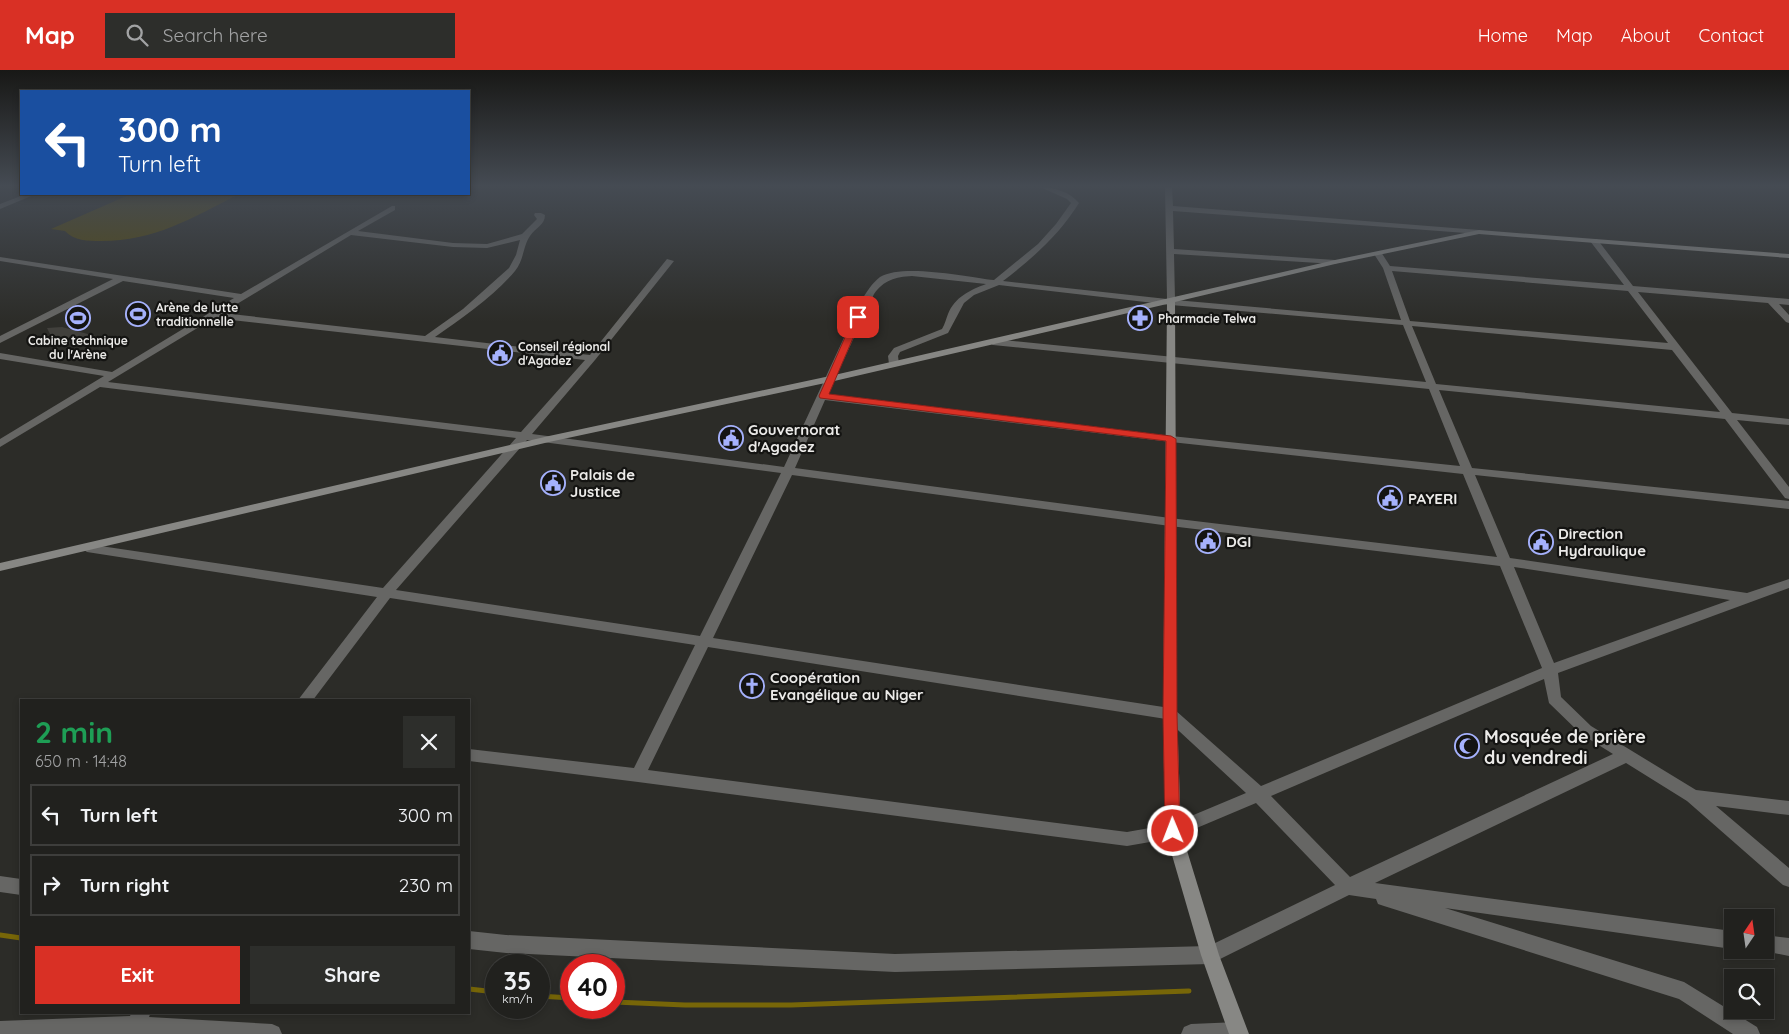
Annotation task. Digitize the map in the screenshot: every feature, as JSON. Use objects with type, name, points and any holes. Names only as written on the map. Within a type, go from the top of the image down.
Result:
[{"type":"main road","points":[[0,567],[548,439],[830,379],[1171,302],[1335,262],[1479,232],[1789,256]]},
{"type":"main road","points":[[1171,302],[1170,714],[1173,831],[1210,955],[1239,1033]]},
{"type":"street","points":[[428,339],[466,311],[512,269],[520,255],[525,236],[529,232]]},
{"type":"street","points":[[894,364],[893,356],[897,350],[945,331],[950,326],[952,314],[959,302],[966,296],[997,283],[998,280],[1036,252],[1054,232]]},
{"type":"street","points":[[1170,232],[1171,302]]},
{"type":"street","points":[[0,444],[351,233],[453,245],[488,245],[525,236]]},
{"type":"street","points":[[1594,241],[1789,495]]},
{"type":"street","points":[[1170,251],[1335,262]]},
{"type":"street","points":[[1378,254],[1387,268],[1406,322],[1550,670],[1554,699],[1586,730],[1693,796],[1789,880]]},
{"type":"street","points":[[0,259],[242,297]]},
{"type":"street","points":[[306,699],[386,594],[592,358],[670,261]]},
{"type":"street","points":[[1387,268],[1789,302]]},
{"type":"street","points":[[638,775],[706,642],[788,471],[865,301],[877,282],[887,276],[912,273],[1171,302],[1676,347]]},
{"type":"street","points":[[0,340],[122,278]]},
{"type":"street","points":[[1770,300],[1789,320]]},
{"type":"street","points":[[213,315],[592,358]]},
{"type":"street","points":[[993,342],[1789,422]]},
{"type":"street","points":[[0,356],[113,375]]},
{"type":"street","points":[[97,384],[548,439],[1170,522],[1506,562],[1749,598]]},
{"type":"street","points":[[823,396],[1171,439],[1789,504]]},
{"type":"street","points":[[87,548],[1170,714],[1258,794],[1348,887],[1684,991],[1750,1034]]},
{"type":"street","points":[[470,755],[638,775],[1127,839],[1173,831],[1550,670],[1789,583]]},
{"type":"street","points":[[470,940],[506,944],[895,963],[1210,955],[1348,887],[1627,755]]},
{"type":"street","points":[[1693,796],[1789,808]]},
{"type":"street","points":[[0,884],[20,887]]},
{"type":"street","points":[[1348,887],[1724,939]]},
{"type":"street","points":[[1774,945],[1789,947]]},
{"type":"street","points":[[0,1031],[136,1024],[272,1034]]},
{"type":"street","points":[[1191,1034],[1239,1033]]},
{"type":"shaded area","points":[[66,232],[156,232],[121,240],[101,241],[77,239]]},
{"type":"building","points":[[62,327],[110,341],[77,344],[62,343],[52,338],[47,328]]},
{"type":"waterway","points":[[0,935],[20,938]]},
{"type":"waterway","points":[[470,989],[485,991]]},
{"type":"waterway","points":[[625,1002],[685,1005],[791,1005],[1189,991]]},
{"type":"waterway","points":[[550,997],[560,997]]},
{"type":"place","name":"Arène de lutte traditionnelle","points":[[138,314]]},
{"type":"place","name":"Cabine technique du l'Arène","points":[[78,318]]},
{"type":"place","name":"Pharmacie Telwa","points":[[1140,318]]},
{"type":"place","name":"Conseil régional d'Agadez","points":[[500,353]]},
{"type":"place","name":"Gouvernorat d'Agadez","points":[[731,438]]},
{"type":"place","name":"Palais de Justice","points":[[553,483]]},
{"type":"place","name":"PAYERI","points":[[1390,498]]},
{"type":"place","name":"DGI","points":[[1208,541]]},
{"type":"place","name":"Direction Hydraulique","points":[[1541,542]]},
{"type":"place","name":"Coopération Evangélique au Niger","points":[[752,686]]},
{"type":"place","name":"Mosquée de prière du vendredi","points":[[1467,746]]},
{"type":"route","points":[[858,317],[823,396],[1171,439],[1170,714],[1173,831]]}]
